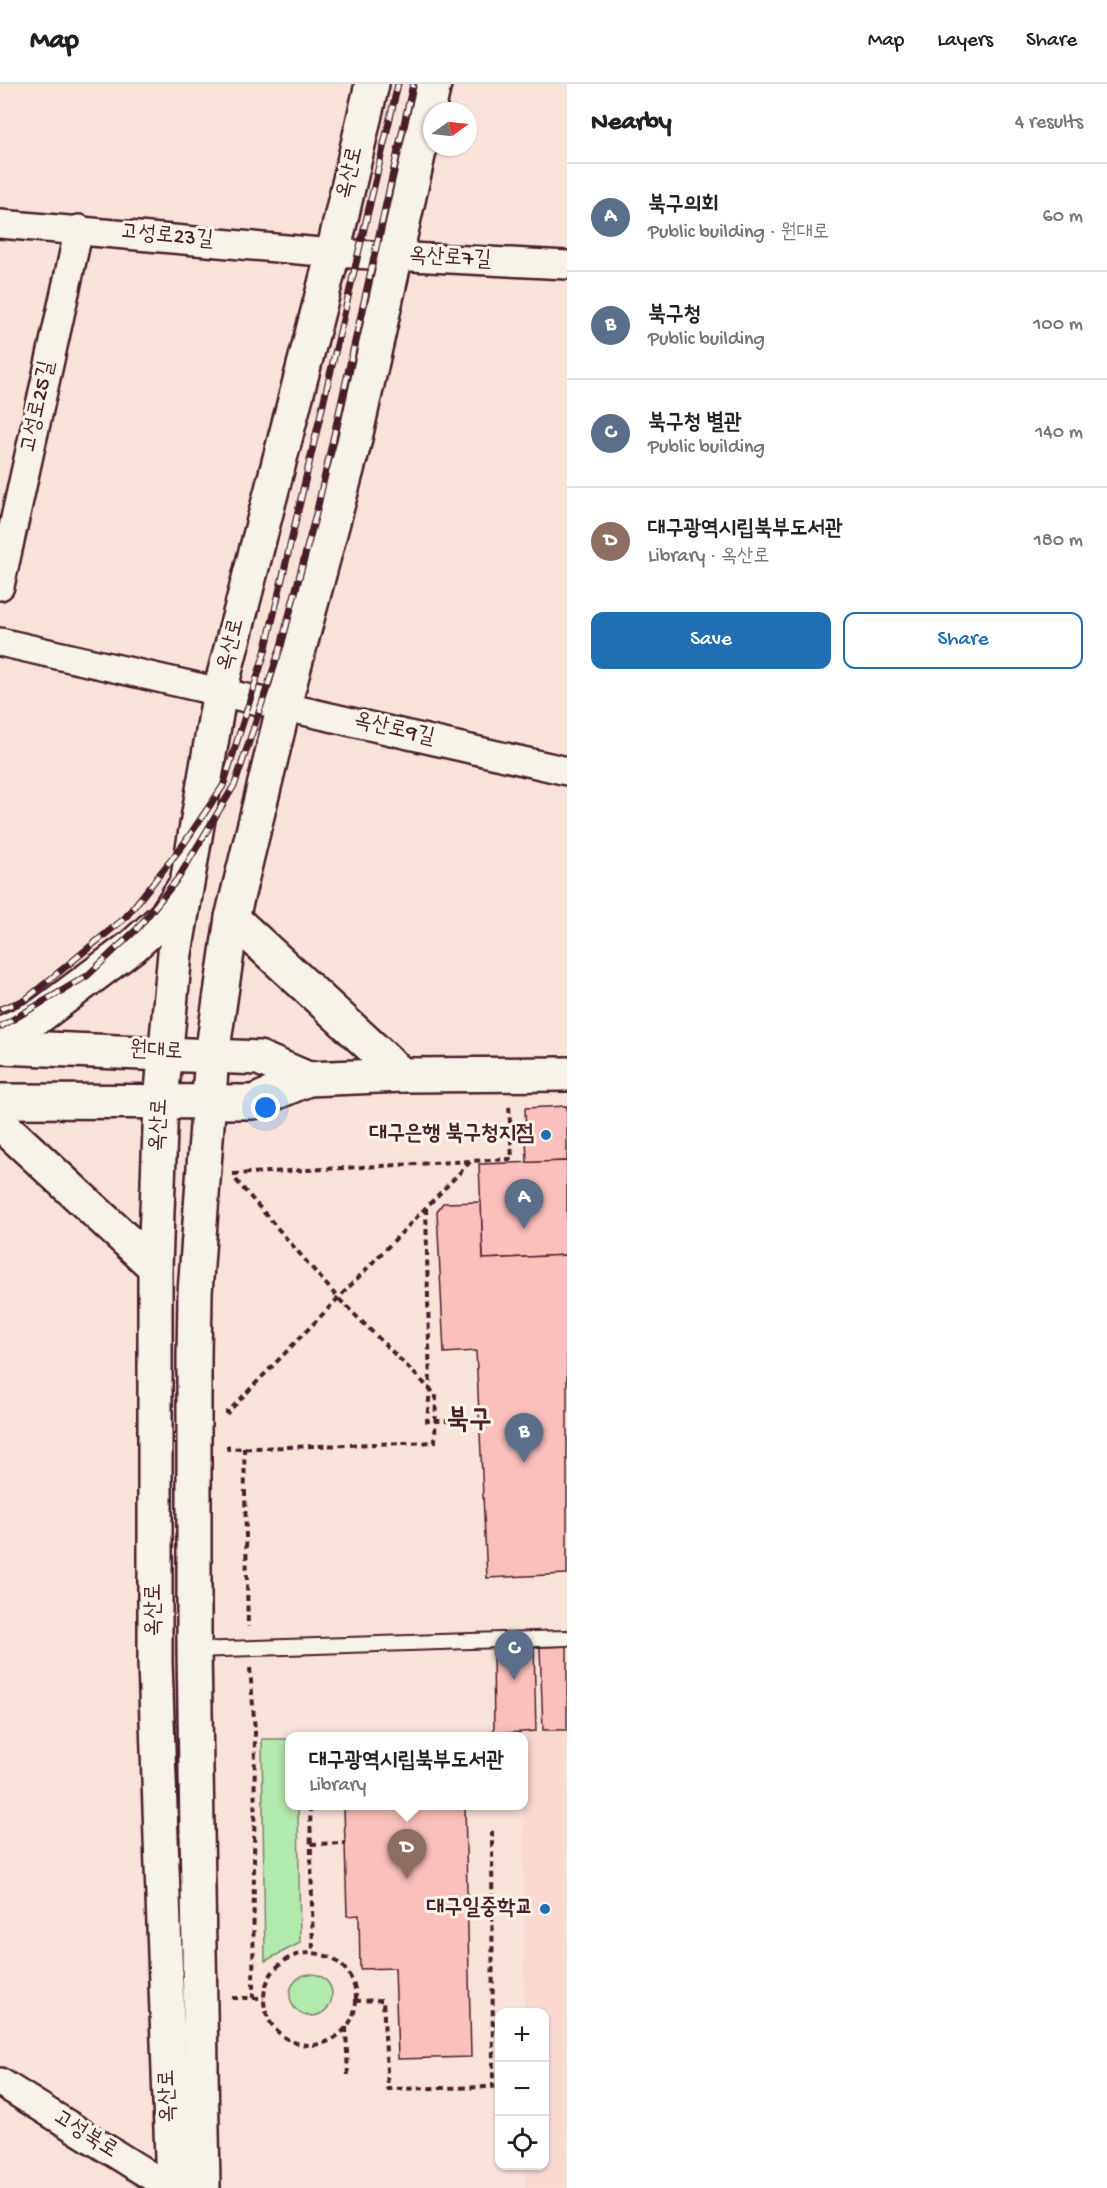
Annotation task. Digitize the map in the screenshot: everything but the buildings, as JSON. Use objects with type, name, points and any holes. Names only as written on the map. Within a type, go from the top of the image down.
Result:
[{"type":"main road","name":"옥산로","points":[[171,2188],[156,1662],[155,1268],[161,1101],[175,953],[220,691],[333,252],[372,84]]},
{"type":"main road","name":"옥산로","points":[[203,2188],[194,1650],[195,1293],[212,1055],[232,918],[284,705],[353,447],[434,84]]},
{"type":"main road","points":[[0,1034],[41,1015],[133,946],[165,917],[187,882]]},
{"type":"main road","points":[[232,918],[402,1075]]},
{"type":"main road","name":"원대로","points":[[0,1047],[166,1052],[259,1058],[308,1079]]},
{"type":"main road","name":"원대로","points":[[0,1101],[253,1102],[308,1079],[402,1075],[567,1074]]},
{"type":"main road","points":[[0,1123],[155,1268]]},
{"type":"street","name":"고성로23길","points":[[0,224],[333,252]]},
{"type":"street","name":"고성로25길","points":[[0,586],[79,229]]},
{"type":"street","name":"옥산로7길","points":[[333,252],[567,265]]},
{"type":"street","points":[[0,642],[220,691]]},
{"type":"street","name":"옥산로9길","points":[[220,691],[567,771]]},
{"type":"street","name":"고성북로","points":[[0,2082],[171,2188]]},
{"type":"lane","points":[[194,1650],[567,1638]]},
{"type":"path","points":[[231,1174],[512,1159],[508,1074]]},
{"type":"path","points":[[227,1413],[471,1161]]},
{"type":"path","points":[[231,1174],[231,1186]]},
{"type":"path","points":[[228,1437],[228,1449],[435,1442],[436,1421],[436,1395],[338,1298],[231,1174]]},
{"type":"path","points":[[426,1207],[429,1389],[427,1421],[469,1421]]},
{"type":"path","points":[[227,1401],[227,1425]]},
{"type":"path","points":[[244,1448],[248,1648],[255,1731],[253,1998]]},
{"type":"path","points":[[310,1810],[313,1953]]},
{"type":"path","points":[[355,2001],[383,2000],[388,2089],[493,2087],[492,1828]]},
{"type":"path","points":[[311,1844],[345,1843]]},
{"type":"path","points":[[313,1953],[328,1956],[341,1965],[351,1977],[355,2001],[350,2022],[346,2027],[326,2042],[312,2045],[297,2043],[283,2037],[273,2026],[266,2013],[264,1998],[266,1983],[274,1970],[285,1960],[298,1954],[313,1953]]},
{"type":"path","points":[[346,2027],[348,2078]]},
{"type":"shaded area","name":"대구일중학교","points":[[567,1730],[567,2188],[525,2188],[525,2170],[549,2170],[549,2008],[524,2008],[523,1810],[528,1810],[528,1732],[523,1732]]},
{"type":"green space","points":[[262,1739],[285,1739],[285,1810],[298,1810],[300,1943],[265,1961]]},
{"type":"green space","points":[[311,1974],[326,1980],[332,1995],[326,2010],[311,2016],[296,2010],[290,1995],[296,1980]]},
{"type":"railway","points":[[0,1009],[25,1000],[125,918],[183,845],[223,786],[265,652],[398,84]]},
{"type":"railway","points":[[0,1027],[87,976],[137,929],[179,877],[235,784],[281,646],[317,510],[413,84]]},
{"type":"place","name":"대구은행 북구청지점","points":[[546,1135]]},
{"type":"place","name":"북구의회","points":[[524,1229]]},
{"type":"place","name":"북구청","points":[[524,1463]]},
{"type":"place","name":"북구청 별관","points":[[514,1680]]},
{"type":"place","name":"대구광역시립북부도서관","points":[[407,1879]]},
{"type":"place","name":"대구일중학교","points":[[545,1909]]},
{"type":"district","name":"북구","points":[[469,1421]]}]
